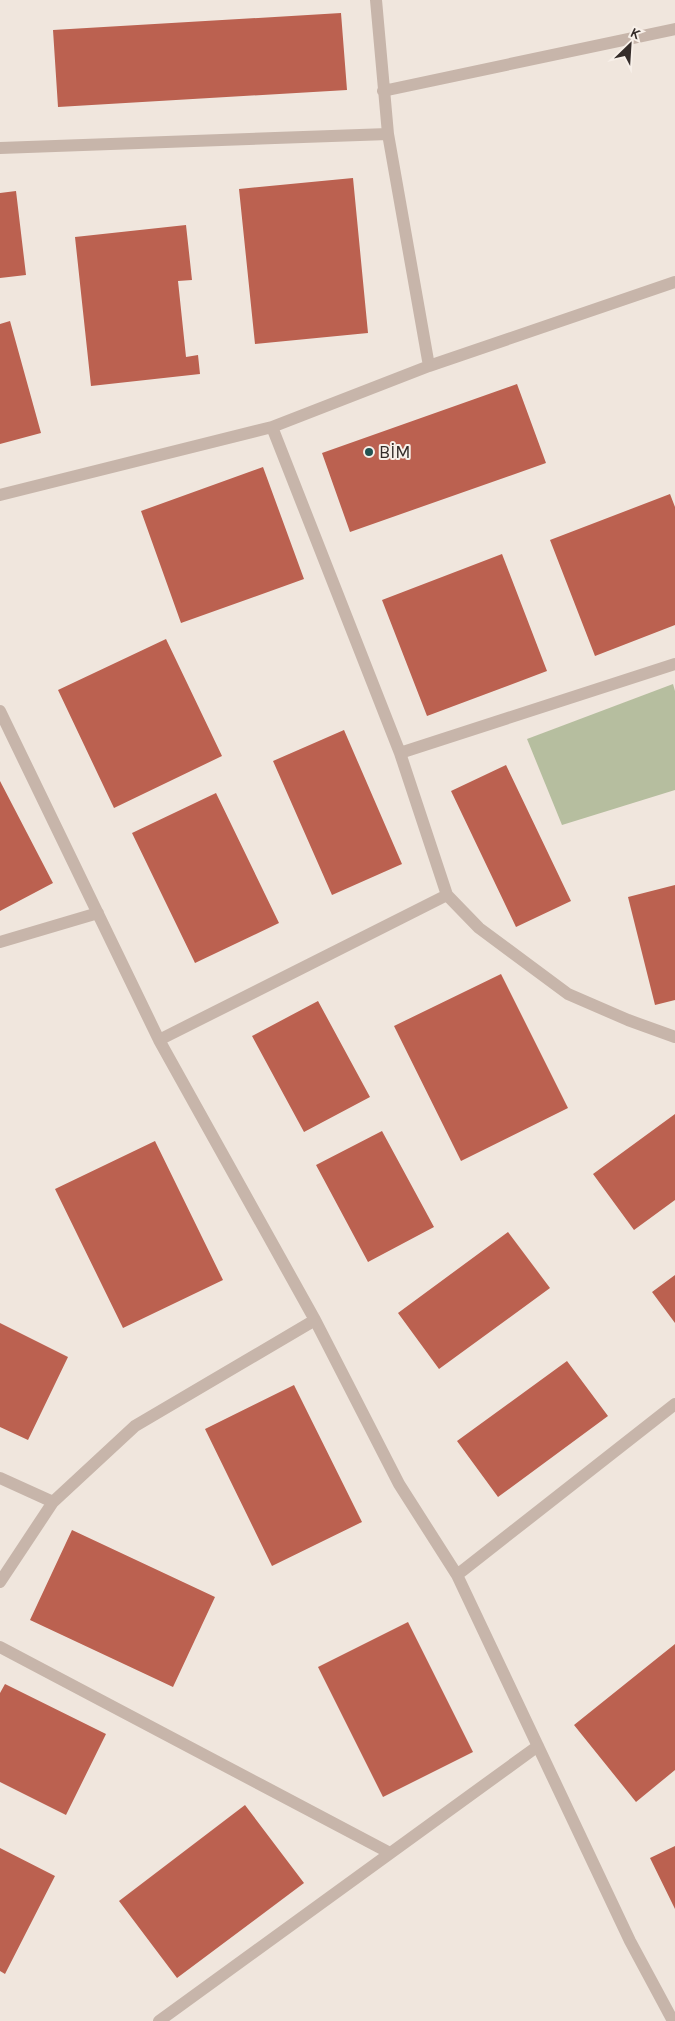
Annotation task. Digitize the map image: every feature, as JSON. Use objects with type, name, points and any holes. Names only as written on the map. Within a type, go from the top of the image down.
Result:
[{"type":"street","points":[[376,0],[388,134],[429,366]]},
{"type":"street","points":[[383,92],[675,28]]},
{"type":"street","points":[[0,148],[388,134]]},
{"type":"street","points":[[0,495],[272,427],[429,366],[675,282]]},
{"type":"street","points":[[272,427],[400,753],[447,895],[479,928],[568,994],[628,1020],[675,1037]]},
{"type":"street","points":[[400,753],[675,664]]},
{"type":"street","points":[[0,711],[159,1040],[315,1320],[399,1484],[457,1575],[630,1941],[672,2021]]},
{"type":"street","points":[[159,1040],[447,895]]},
{"type":"street","points":[[0,942],[98,912]]},
{"type":"street","points":[[0,1582],[53,1502],[135,1426],[315,1320]]},
{"type":"street","points":[[457,1575],[674,1408]]},
{"type":"street","points":[[0,1478],[53,1502]]},
{"type":"street","points":[[0,1647],[390,1853]]},
{"type":"street","points":[[159,2021],[538,1746]]},
{"type":"green space","points":[[673,684],[675,691],[675,790],[562,825],[527,739]]},
{"type":"building","points":[[341,13],[347,90],[58,107],[53,30]]},
{"type":"building","points":[[353,178],[368,333],[255,344],[239,189]]},
{"type":"building","points":[[16,191],[26,275],[0,278],[0,193]]},
{"type":"building","points":[[186,225],[192,280],[178,281],[186,357],[198,355],[200,374],[91,386],[75,237]]},
{"type":"building","points":[[10,321],[41,433],[0,444],[0,324]]},
{"type":"building","points":[[517,384],[546,463],[350,532],[322,453]]},
{"type":"building","points":[[263,467],[304,579],[181,623],[141,511]]},
{"type":"building","points":[[670,494],[675,507],[675,625],[595,656],[550,540]]},
{"type":"building","points":[[502,554],[547,671],[427,716],[382,600]]},
{"type":"building","points":[[166,639],[222,756],[114,808],[58,690]]},
{"type":"building","points":[[344,730],[402,864],[332,895],[273,761]]},
{"type":"building","points":[[506,765],[571,901],[516,927],[451,791]]},
{"type":"building","points":[[0,781],[53,883],[0,911]]},
{"type":"building","points":[[216,793],[279,923],[195,963],[132,833]]},
{"type":"building","points":[[675,885],[675,1000],[655,1005],[628,897]]},
{"type":"building","points":[[501,974],[568,1108],[461,1161],[394,1026]]},
{"type":"building","points":[[318,1001],[370,1097],[304,1132],[252,1036]]},
{"type":"building","points":[[675,1114],[675,1200],[634,1230],[593,1174]]},
{"type":"building","points":[[382,1131],[434,1227],[368,1262],[316,1165]]},
{"type":"building","points":[[155,1141],[223,1280],[123,1328],[55,1189]]},
{"type":"building","points":[[508,1232],[550,1288],[439,1369],[398,1313]]},
{"type":"building","points":[[675,1275],[675,1323],[652,1292]]},
{"type":"building","points":[[0,1323],[68,1357],[28,1440],[0,1427]]},
{"type":"building","points":[[567,1361],[608,1416],[498,1497],[457,1441]]},
{"type":"building","points":[[294,1385],[362,1522],[272,1566],[205,1429]]},
{"type":"building","points":[[72,1530],[215,1597],[173,1687],[30,1620]]},
{"type":"building","points":[[408,1622],[473,1752],[383,1797],[318,1667]]},
{"type":"building","points":[[675,1644],[675,1770],[636,1802],[574,1725]]},
{"type":"building","points":[[5,1684],[106,1734],[66,1815],[0,1782],[0,1693]]},
{"type":"building","points":[[245,1805],[304,1883],[177,1978],[119,1901]]},
{"type":"building","points":[[675,1846],[675,1909],[650,1858]]},
{"type":"building","points":[[0,1848],[55,1876],[5,1974],[0,1971]]},
{"type":"place","name":"BİM","points":[[369,452]]}]
